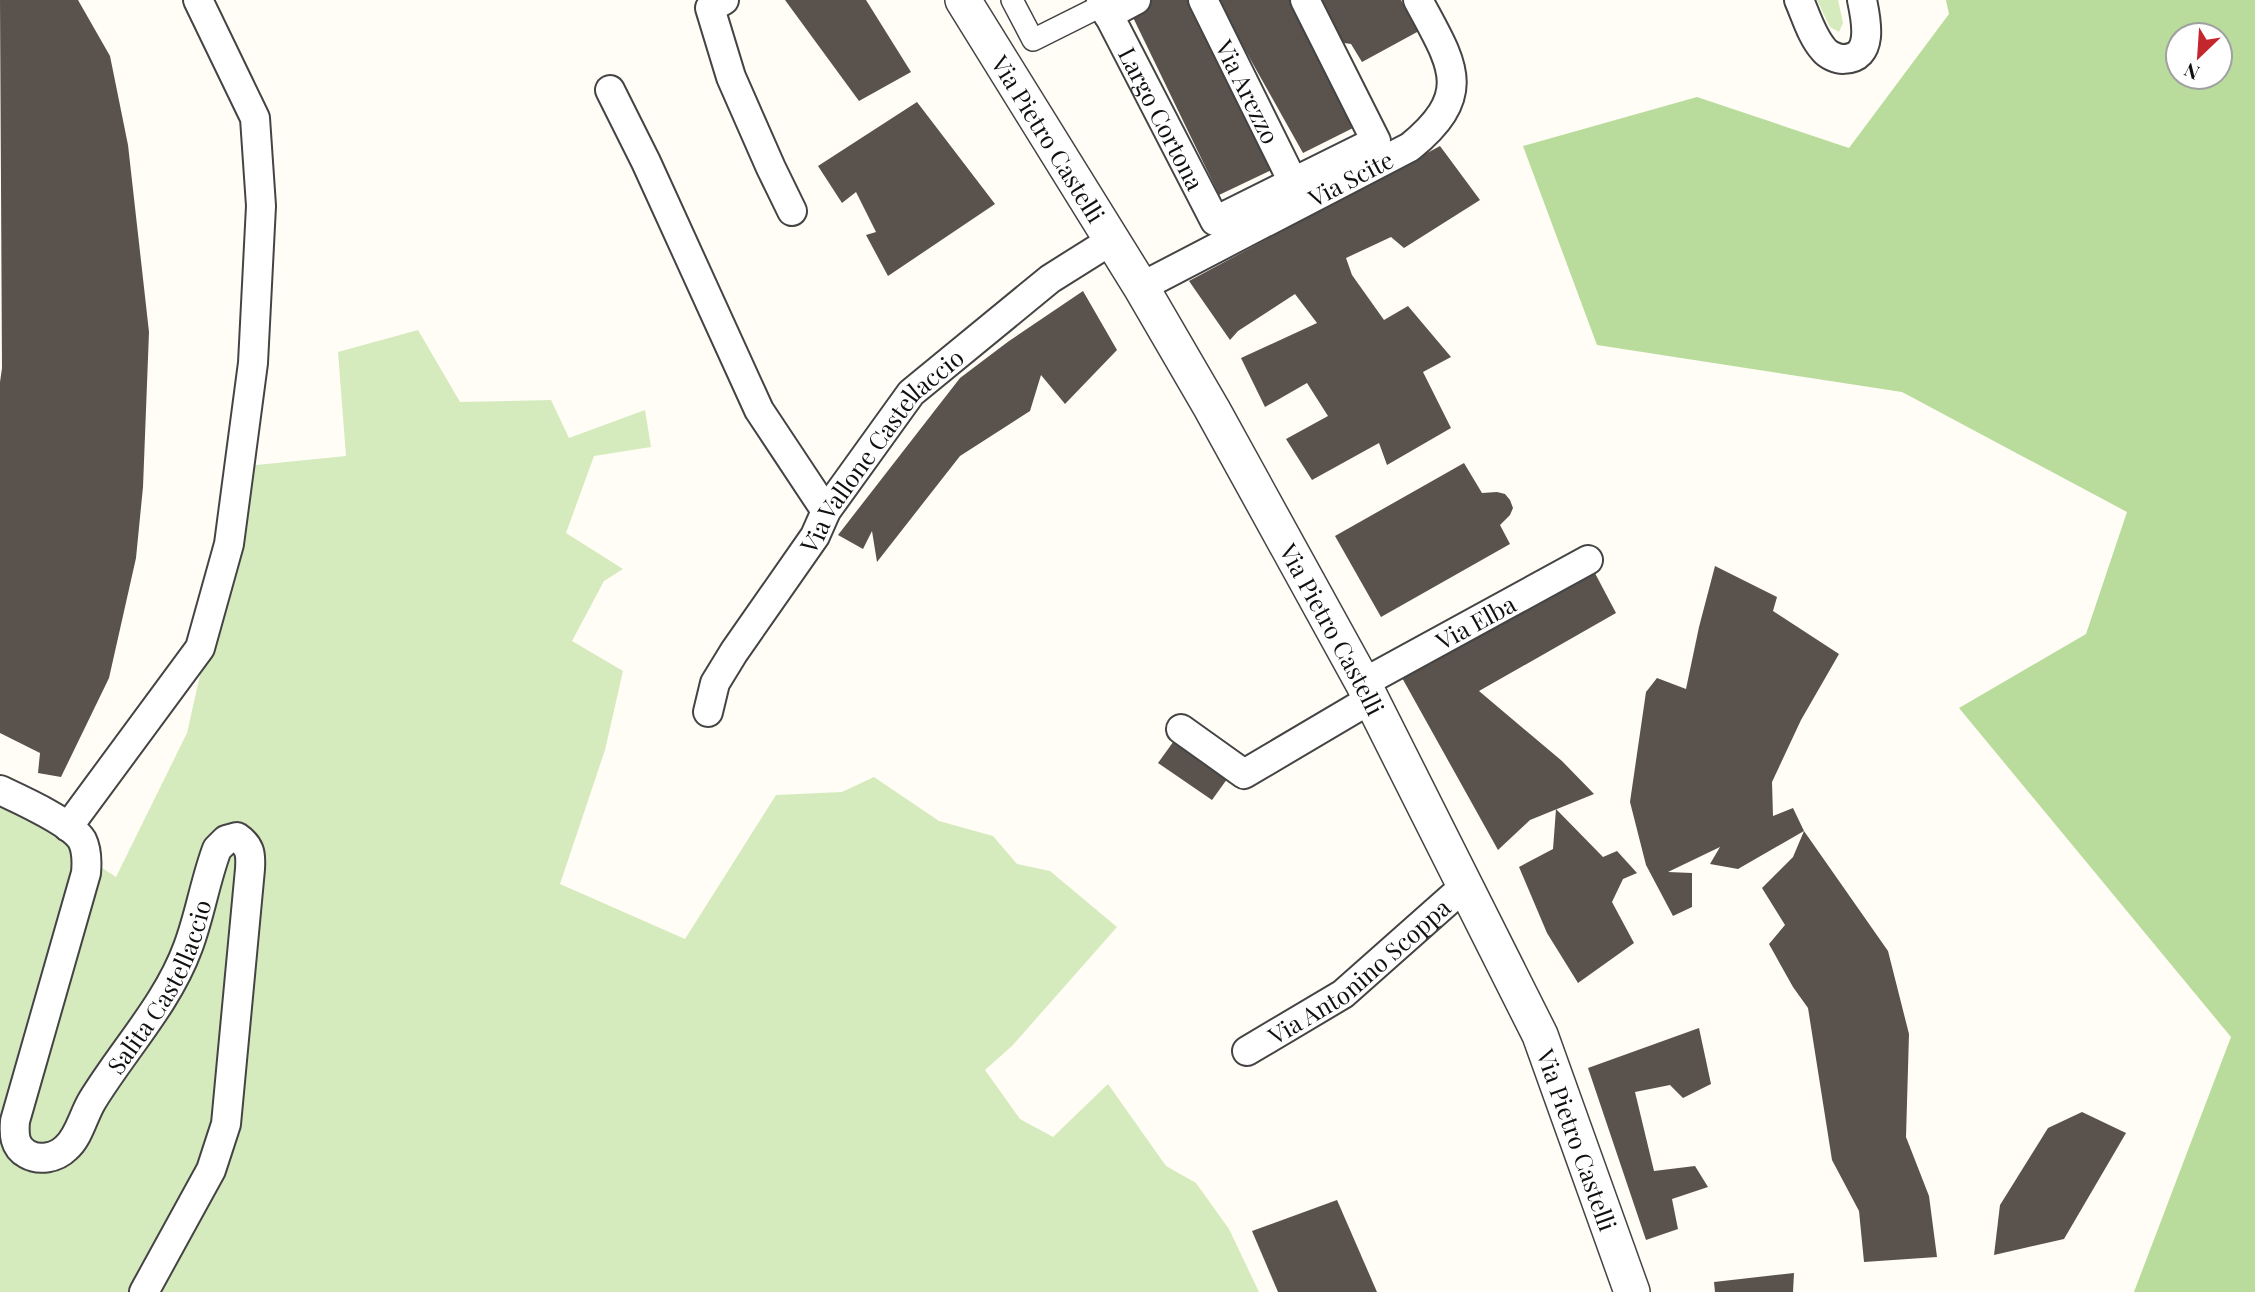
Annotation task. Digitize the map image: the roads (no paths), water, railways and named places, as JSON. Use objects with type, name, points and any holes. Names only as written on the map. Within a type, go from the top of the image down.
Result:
[{"type":"street","points":[[68,827],[200,648],[229,544],[253,363],[261,206],[255,118],[198,0]]},
{"type":"street","name":"Via Pietro Castelli","points":[[963,0],[1141,287],[1212,409],[1367,691],[1540,1035],[1632,1292]]},
{"type":"street","points":[[1012,0],[1033,40],[1104,7],[1136,0]]},
{"type":"street","name":"Via Arezzo","points":[[1203,0],[1293,182]]},
{"type":"street","points":[[1293,182],[1376,141],[1305,0]]},
{"type":"street","name":"Via Scite","points":[[1141,287],[1410,147],[1427,133],[1439,120],[1447,104],[1453,73],[1445,51],[1418,0]]},
{"type":"street","points":[[1800,0],[1825,52],[1844,59],[1860,52],[1866,42],[1866,19],[1862,0]]},
{"type":"street","points":[[717,4],[732,76],[792,211]]},
{"type":"street","name":"Largo Cortona","points":[[1104,7],[1215,221],[1293,182]]},
{"type":"street","points":[[610,90],[646,162],[759,410],[826,510]]},
{"type":"street","name":"Via Vallone Castellaccio","points":[[708,712],[715,683],[815,536],[826,510],[911,393],[1049,279],[1112,240]]},
{"type":"street","name":"Via Elba","points":[[1181,729],[1244,774],[1367,691],[1588,560]]},
{"type":"street","name":"Salita Castellaccio","points":[[0,790],[68,827],[80,837],[85,848],[86,873],[15,1121],[14,1135],[18,1147],[40,1159],[64,1151],[72,1143],[91,1102],[176,973],[195,925],[217,849],[226,840],[237,837],[248,845],[251,857],[226,1124],[211,1170],[144,1292]]},
{"type":"street","name":"Via Antonino Scoppa","points":[[1247,1051],[1343,994],[1466,885]]}]
